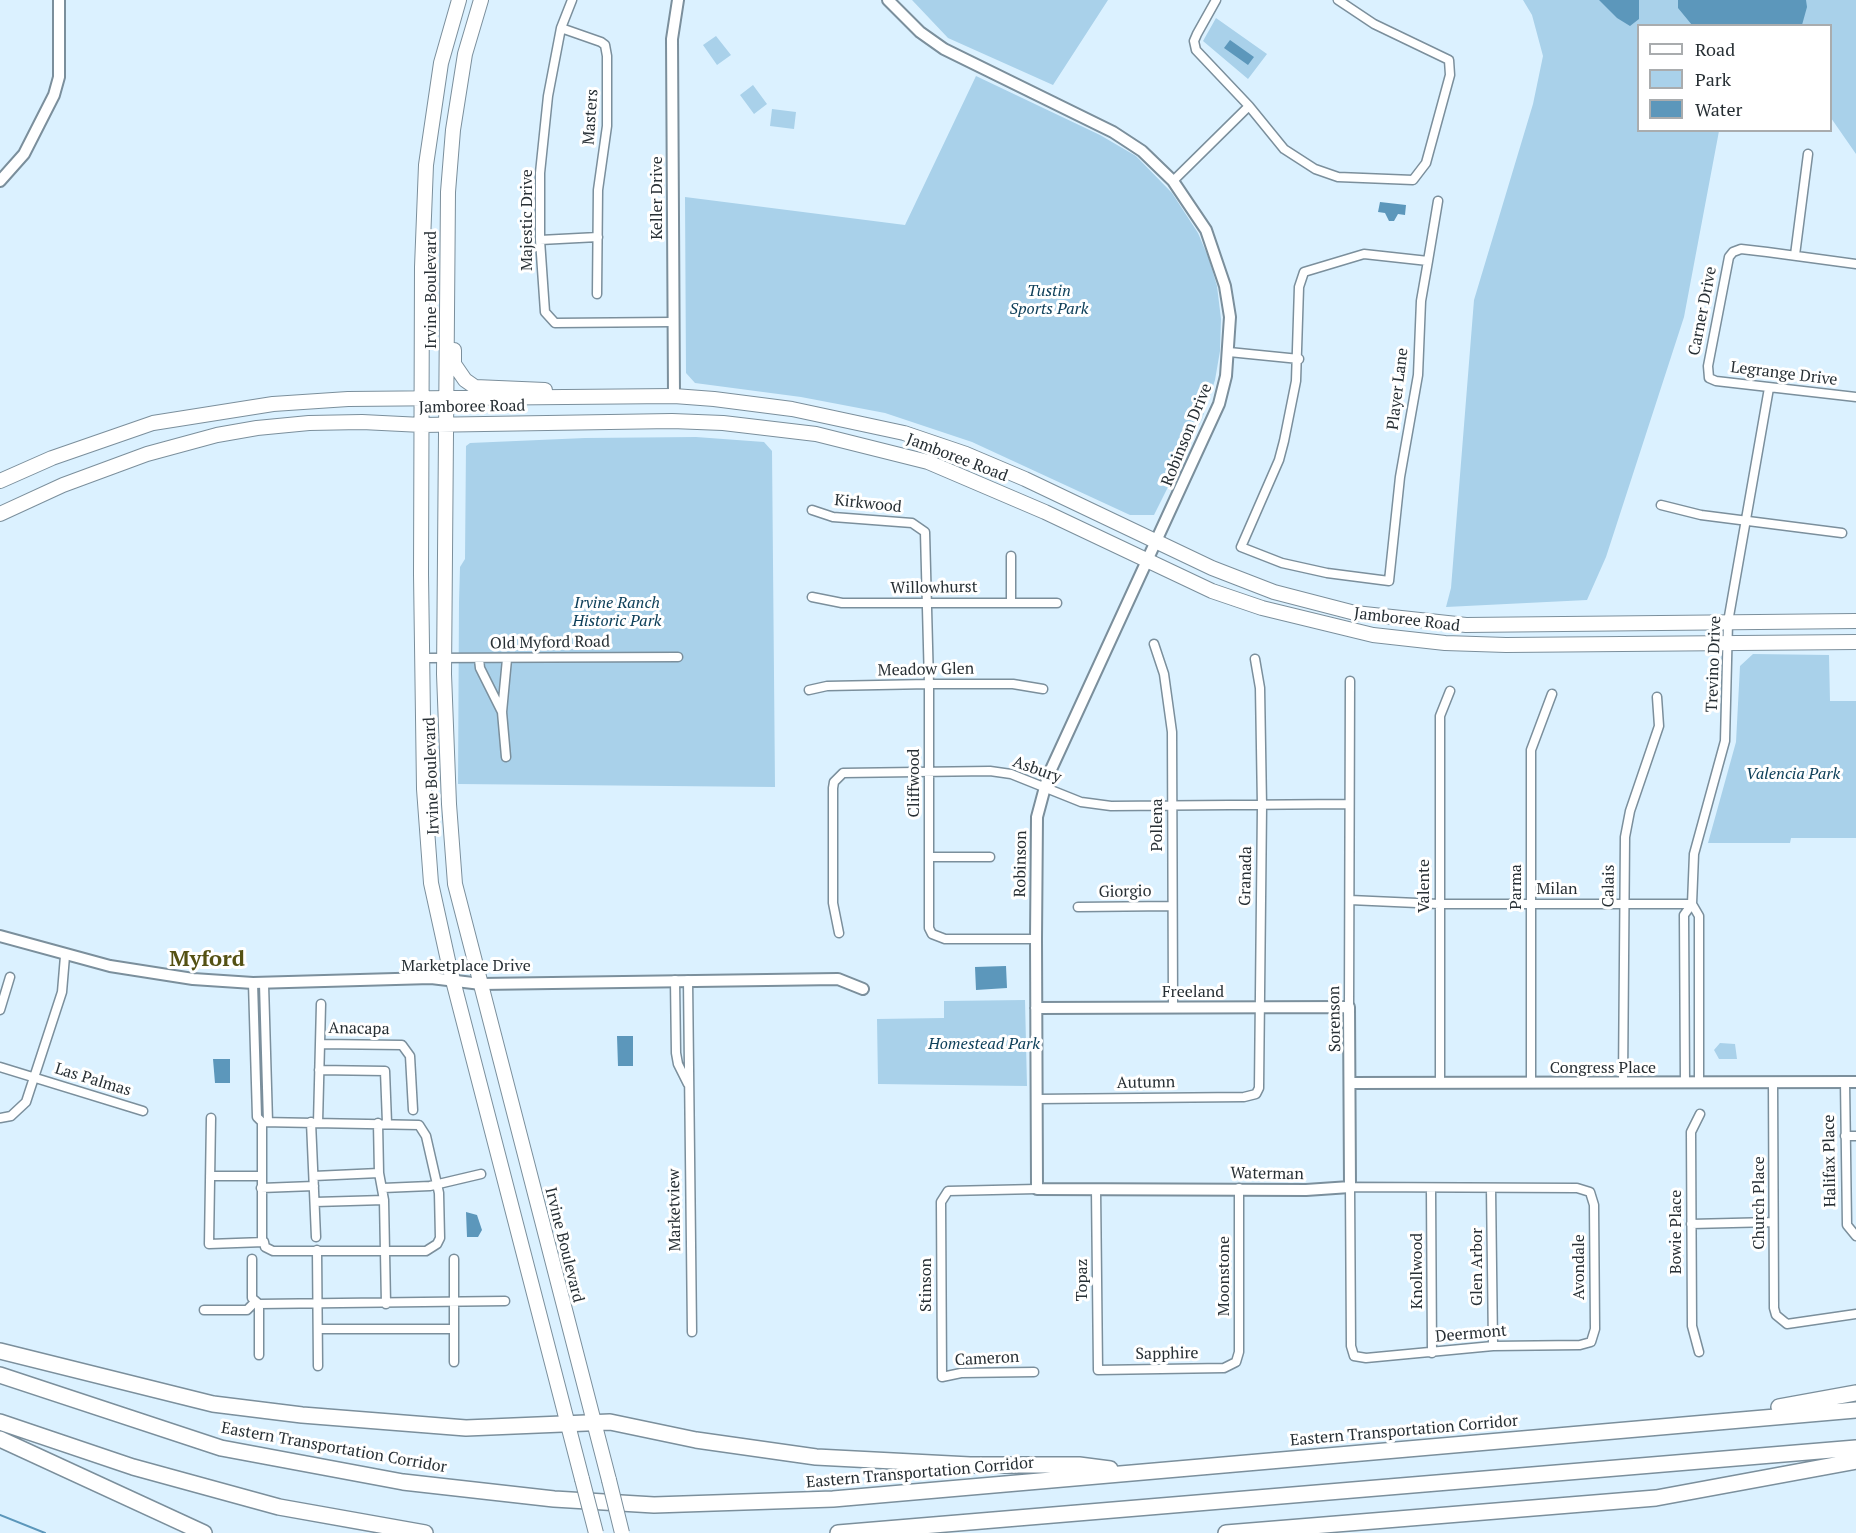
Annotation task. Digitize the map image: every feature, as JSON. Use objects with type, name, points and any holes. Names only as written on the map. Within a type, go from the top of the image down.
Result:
[{"type":"highway","points":[[0,1351],[213,1404],[331,1418],[466,1428],[531,1427],[594,1421],[816,1457],[970,1465],[1080,1465],[1136,1473]]},
{"type":"highway","name":"Eastern Transportation Corridor","points":[[0,1375],[221,1448],[403,1482],[554,1499],[654,1505],[833,1499],[1856,1410]]},
{"type":"highway","points":[[1695,1423],[1856,1393]]},
{"type":"highway","points":[[0,1422],[133,1467],[279,1507],[425,1533]]},
{"type":"highway","points":[[0,1439],[204,1533]]},
{"type":"highway","points":[[838,1533],[1856,1448]]},
{"type":"highway","points":[[1226,1533],[1656,1498],[1856,1461]]},
{"type":"main road","name":"Irvine Boulevard","points":[[459,0],[441,63],[426,165],[422,398],[424,789],[432,883],[453,980],[596,1533]]},
{"type":"main road","name":"Irvine Boulevard","points":[[481,0],[465,54],[453,130],[448,192],[444,659],[449,804],[455,884],[622,1533]]},
{"type":"main road","points":[[447,262],[454,364],[465,380],[475,387],[572,390],[594,398]]},
{"type":"main road","name":"Jamboree Road","points":[[0,482],[110,436],[197,414],[273,404],[348,399],[674,396],[792,409],[904,433],[966,454],[1025,479],[1212,568],[1274,592],[1355,614],[1466,625],[1856,621]]},
{"type":"main road","name":"Jamboree Road","points":[[0,514],[63,486],[147,454],[217,435],[309,423],[672,421],[755,426],[863,443],[928,462],[1045,512],[1212,591],[1262,608],[1373,634],[1445,643],[1506,645],[1856,642]]},
{"type":"street","points":[[0,182],[24,154],[54,95],[59,77],[59,0]]},
{"type":"street","name":"Majestic Drive","points":[[572,0],[561,28],[548,96],[541,162],[540,240],[545,312],[555,322],[672,322]]},
{"type":"street","name":"Keller Drive","points":[[674,396],[672,39],[678,0]]},
{"type":"street","name":"Robinson Drive","points":[[888,0],[920,32],[944,49],[1113,132],[1143,151],[1173,181],[1206,230],[1216,255],[1230,317],[1229,352],[1219,404],[1147,562]]},
{"type":"street","points":[[1216,0],[1194,41],[1196,50],[1249,106],[1284,149],[1315,169],[1338,177],[1405,182],[1413,180],[1422,172],[1450,75],[1449,60],[1374,24],[1338,0]]},
{"type":"street","name":"Masters","points":[[561,28],[594,38],[606,48],[607,126],[598,190],[597,294]]},
{"type":"street","points":[[1173,181],[1249,106]]},
{"type":"street","points":[[1808,154],[1795,255],[1856,264]]},
{"type":"street","name":"Player Lane","points":[[1299,359],[1279,460],[1241,547],[1282,562],[1327,573],[1389,581],[1400,477],[1418,375],[1421,301],[1437,201]]},
{"type":"street","points":[[540,240],[598,237]]},
{"type":"street","name":"Carner Drive","points":[[1709,378],[1708,366],[1729,257],[1733,252],[1741,249],[1795,255]]},
{"type":"street","points":[[1229,352],[1299,359],[1300,278],[1310,268],[1364,254],[1428,261]]},
{"type":"street","name":"Legrange Drive","points":[[1709,378],[1716,381],[1769,388],[1856,397]]},
{"type":"street","name":"Trevino Drive","points":[[1685,1083],[1684,915],[1692,904],[1696,838],[1725,741],[1728,622],[1769,388]]},
{"type":"street","points":[[1662,505],[1701,515],[1842,533]]},
{"type":"street","name":"Kirkwood","points":[[812,510],[833,517],[912,524],[922,528]]},
{"type":"street","name":"Cliffwood","points":[[922,528],[927,538],[929,922],[933,934],[945,939],[1036,939]]},
{"type":"street","points":[[1011,556],[1011,602]]},
{"type":"street","name":"Robinson","points":[[1037,1189],[1036,834],[1045,788],[1147,562]]},
{"type":"street","name":"Willowhurst","points":[[812,597],[842,603],[1057,603]]},
{"type":"street","name":"Pollena","points":[[1154,644],[1169,701],[1173,1007]]},
{"type":"street","name":"Old Myford Road","points":[[423,658],[678,657]]},
{"type":"street","points":[[479,659],[480,668],[502,712]]},
{"type":"street","points":[[506,757],[502,712],[507,659]]},
{"type":"street","name":"Granada","points":[[1255,659],[1260,688],[1262,806],[1259,1081],[1256,1094]]},
{"type":"street","name":"Sorenson","points":[[1350,681],[1348,804],[1350,1187],[1351,1346],[1354,1356]]},
{"type":"street","name":"Meadow Glen","points":[[809,690],[827,686],[929,684],[1013,684],[1043,689]]},
{"type":"street","name":"Valente","points":[[1440,1083],[1440,716],[1450,691]]},
{"type":"street","name":"Parma","points":[[1531,1083],[1531,750],[1552,694]]},
{"type":"street","name":"Calais","points":[[1623,1082],[1624,904],[1628,822],[1658,734],[1657,697]]},
{"type":"street","name":"Asbury","points":[[838,933],[833,903],[834,782],[843,773],[990,771],[1011,774],[1094,805],[1348,804]]},
{"type":"street","points":[[930,857],[990,857]]},
{"type":"street","name":"Milan","points":[[1350,900],[1439,904],[1692,904]]},
{"type":"street","name":"Trevino Drive","points":[[1692,904],[1699,916],[1699,1083]]},
{"type":"street","name":"Giorgio","points":[[1078,908],[1172,906]]},
{"type":"street","name":"Marketplace Drive","points":[[0,936],[65,956],[142,972],[259,983],[431,978],[481,984],[838,979],[863,989]]},
{"type":"street","name":"Las Palmas","points":[[0,1118],[11,1116],[26,1102],[62,992],[65,956]]},
{"type":"street","points":[[0,1010],[10,977]]},
{"type":"street","name":"Marketview","points":[[675,980],[676,1053],[678,1064],[689,1087]]},
{"type":"street","name":"Marketview","points":[[688,980],[692,1332]]},
{"type":"street","points":[[259,983],[262,1242]]},
{"type":"street","name":"Anacapa","points":[[316,1236],[314,1122],[319,1070],[321,1004]]},
{"type":"street","name":"Freeland","points":[[1036,1008],[1349,1007]]},
{"type":"street","name":"Anacapa","points":[[320,1044],[402,1045],[410,1056],[413,1110]]},
{"type":"street","name":"Las Palmas","points":[[0,1067],[143,1111]]},
{"type":"street","points":[[319,1070],[385,1071],[379,1173],[384,1200],[386,1304]]},
{"type":"street","name":"Church Place","points":[[1773,1082],[1774,1308],[1780,1322],[1794,1324],[1856,1314]]},
{"type":"street","name":"Congress Place","points":[[1350,1083],[1850,1082]]},
{"type":"street","name":"Halifax Place","points":[[1850,1082],[1845,1136],[1847,1226],[1856,1236]]},
{"type":"street","name":"Autumn","points":[[1036,1099],[1244,1097],[1256,1094]]},
{"type":"street","name":"Bowie Place","points":[[1699,1352],[1692,1326],[1691,1132],[1700,1114]]},
{"type":"street","points":[[210,1118],[209,1244],[262,1242],[273,1251],[426,1251],[437,1244],[440,1238],[437,1185],[426,1136],[419,1125],[262,1120]]},
{"type":"street","points":[[1845,1136],[1856,1136]]},
{"type":"street","points":[[314,1176],[379,1173]]},
{"type":"street","points":[[383,1188],[437,1185],[482,1174]]},
{"type":"street","points":[[210,1176],[261,1176]]},
{"type":"street","points":[[261,1188],[314,1186]]},
{"type":"street","name":"Waterman","points":[[945,1193],[962,1190],[1350,1187],[1577,1188],[1590,1192]]},
{"type":"street","name":"Moonstone","points":[[1236,1362],[1239,1352],[1239,1188]]},
{"type":"street","name":"Glen Arbor","points":[[1491,1188],[1493,1346]]},
{"type":"street","name":"Topaz","points":[[1096,1189],[1098,1370]]},
{"type":"street","name":"Knollwood","points":[[1431,1189],[1432,1353]]},
{"type":"street","name":"Avondale","points":[[1590,1192],[1594,1205],[1595,1329],[1591,1342]]},
{"type":"street","name":"Stinson","points":[[942,1377],[941,1202],[945,1193]]},
{"type":"street","points":[[315,1202],[384,1200]]},
{"type":"street","points":[[1691,1224],[1773,1222]]},
{"type":"street","points":[[317,1250],[318,1366]]},
{"type":"street","points":[[252,1259],[252,1298],[257,1303],[259,1355]]},
{"type":"street","points":[[454,1259],[454,1362]]},
{"type":"street","points":[[204,1310],[247,1310],[257,1303],[386,1304],[505,1301]]},
{"type":"street","points":[[318,1329],[454,1329]]},
{"type":"street","name":"Deermont","points":[[1354,1356],[1366,1359],[1493,1346],[1580,1345],[1591,1342]]},
{"type":"street","name":"Sapphire","points":[[1098,1370],[1224,1368],[1236,1362]]},
{"type":"street","name":"Cameron","points":[[942,1377],[961,1373],[1034,1372]]},
{"type":"green space","points":[[912,0],[1108,0],[1053,85],[948,38]]},
{"type":"green space","points":[[1523,0],[1856,0],[1856,154],[1832,119],[1832,24],[1637,24],[1637,132],[1719,132],[1684,317],[1606,557],[1587,600],[1446,607],[1451,588],[1474,300],[1533,104],[1543,56],[1532,15]]},
{"type":"green space","points":[[1216,18],[1267,54],[1248,79],[1203,41]]},
{"type":"green space","points":[[716,36],[731,55],[717,65],[703,45]]},
{"type":"green space","name":"Tustin Sports Park","points":[[976,76],[1100,135],[1136,156],[1172,193],[1198,233],[1209,259],[1217,286],[1221,319],[1220,351],[1215,380],[1202,419],[1154,515],[1130,515],[972,442],[885,413],[801,397],[695,383],[686,373],[685,197],[905,225]]},
{"type":"green space","points":[[753,85],[767,104],[754,114],[740,95]]},
{"type":"green space","points":[[772,109],[796,112],[794,129],[770,126]]},
{"type":"green space","name":"Irvine Ranch Historic Park","points":[[696,437],[764,442],[772,451],[775,787],[458,784],[459,602],[460,567],[465,559],[466,446],[470,443],[585,438]]},
{"type":"green space","name":"Valencia Park","points":[[1753,654],[1829,655],[1830,701],[1856,701],[1856,838],[1791,838],[1790,843],[1708,843],[1736,742],[1740,666]]},
{"type":"green space","name":"Homestead Park","points":[[1025,1000],[1027,1086],[878,1084],[877,1019],[944,1018],[944,1001]]},
{"type":"green space","points":[[1720,1043],[1735,1044],[1737,1059],[1719,1059],[1714,1050]]},
{"type":"water","points":[[1599,0],[1639,0],[1639,19],[1630,26],[1617,18]]},
{"type":"water","points":[[1678,0],[1806,0],[1807,7],[1802,24],[1691,24],[1678,8]]},
{"type":"water","points":[[1230,40],[1254,57],[1248,65],[1224,48]]},
{"type":"water","points":[[1380,202],[1406,205],[1405,215],[1398,214],[1394,221],[1389,221],[1385,213],[1378,212]]},
{"type":"water","points":[[1006,966],[1007,988],[976,990],[975,967]]},
{"type":"water","points":[[617,1036],[633,1036],[633,1066],[618,1066]]},
{"type":"water","points":[[213,1059],[230,1059],[230,1083],[215,1083]]},
{"type":"water","points":[[466,1212],[477,1215],[482,1230],[478,1237],[467,1237]]},
{"type":"waterway","points":[[0,1515],[45,1533]]},
{"type":"district","name":"Myford","points":[[207,960]]}]
